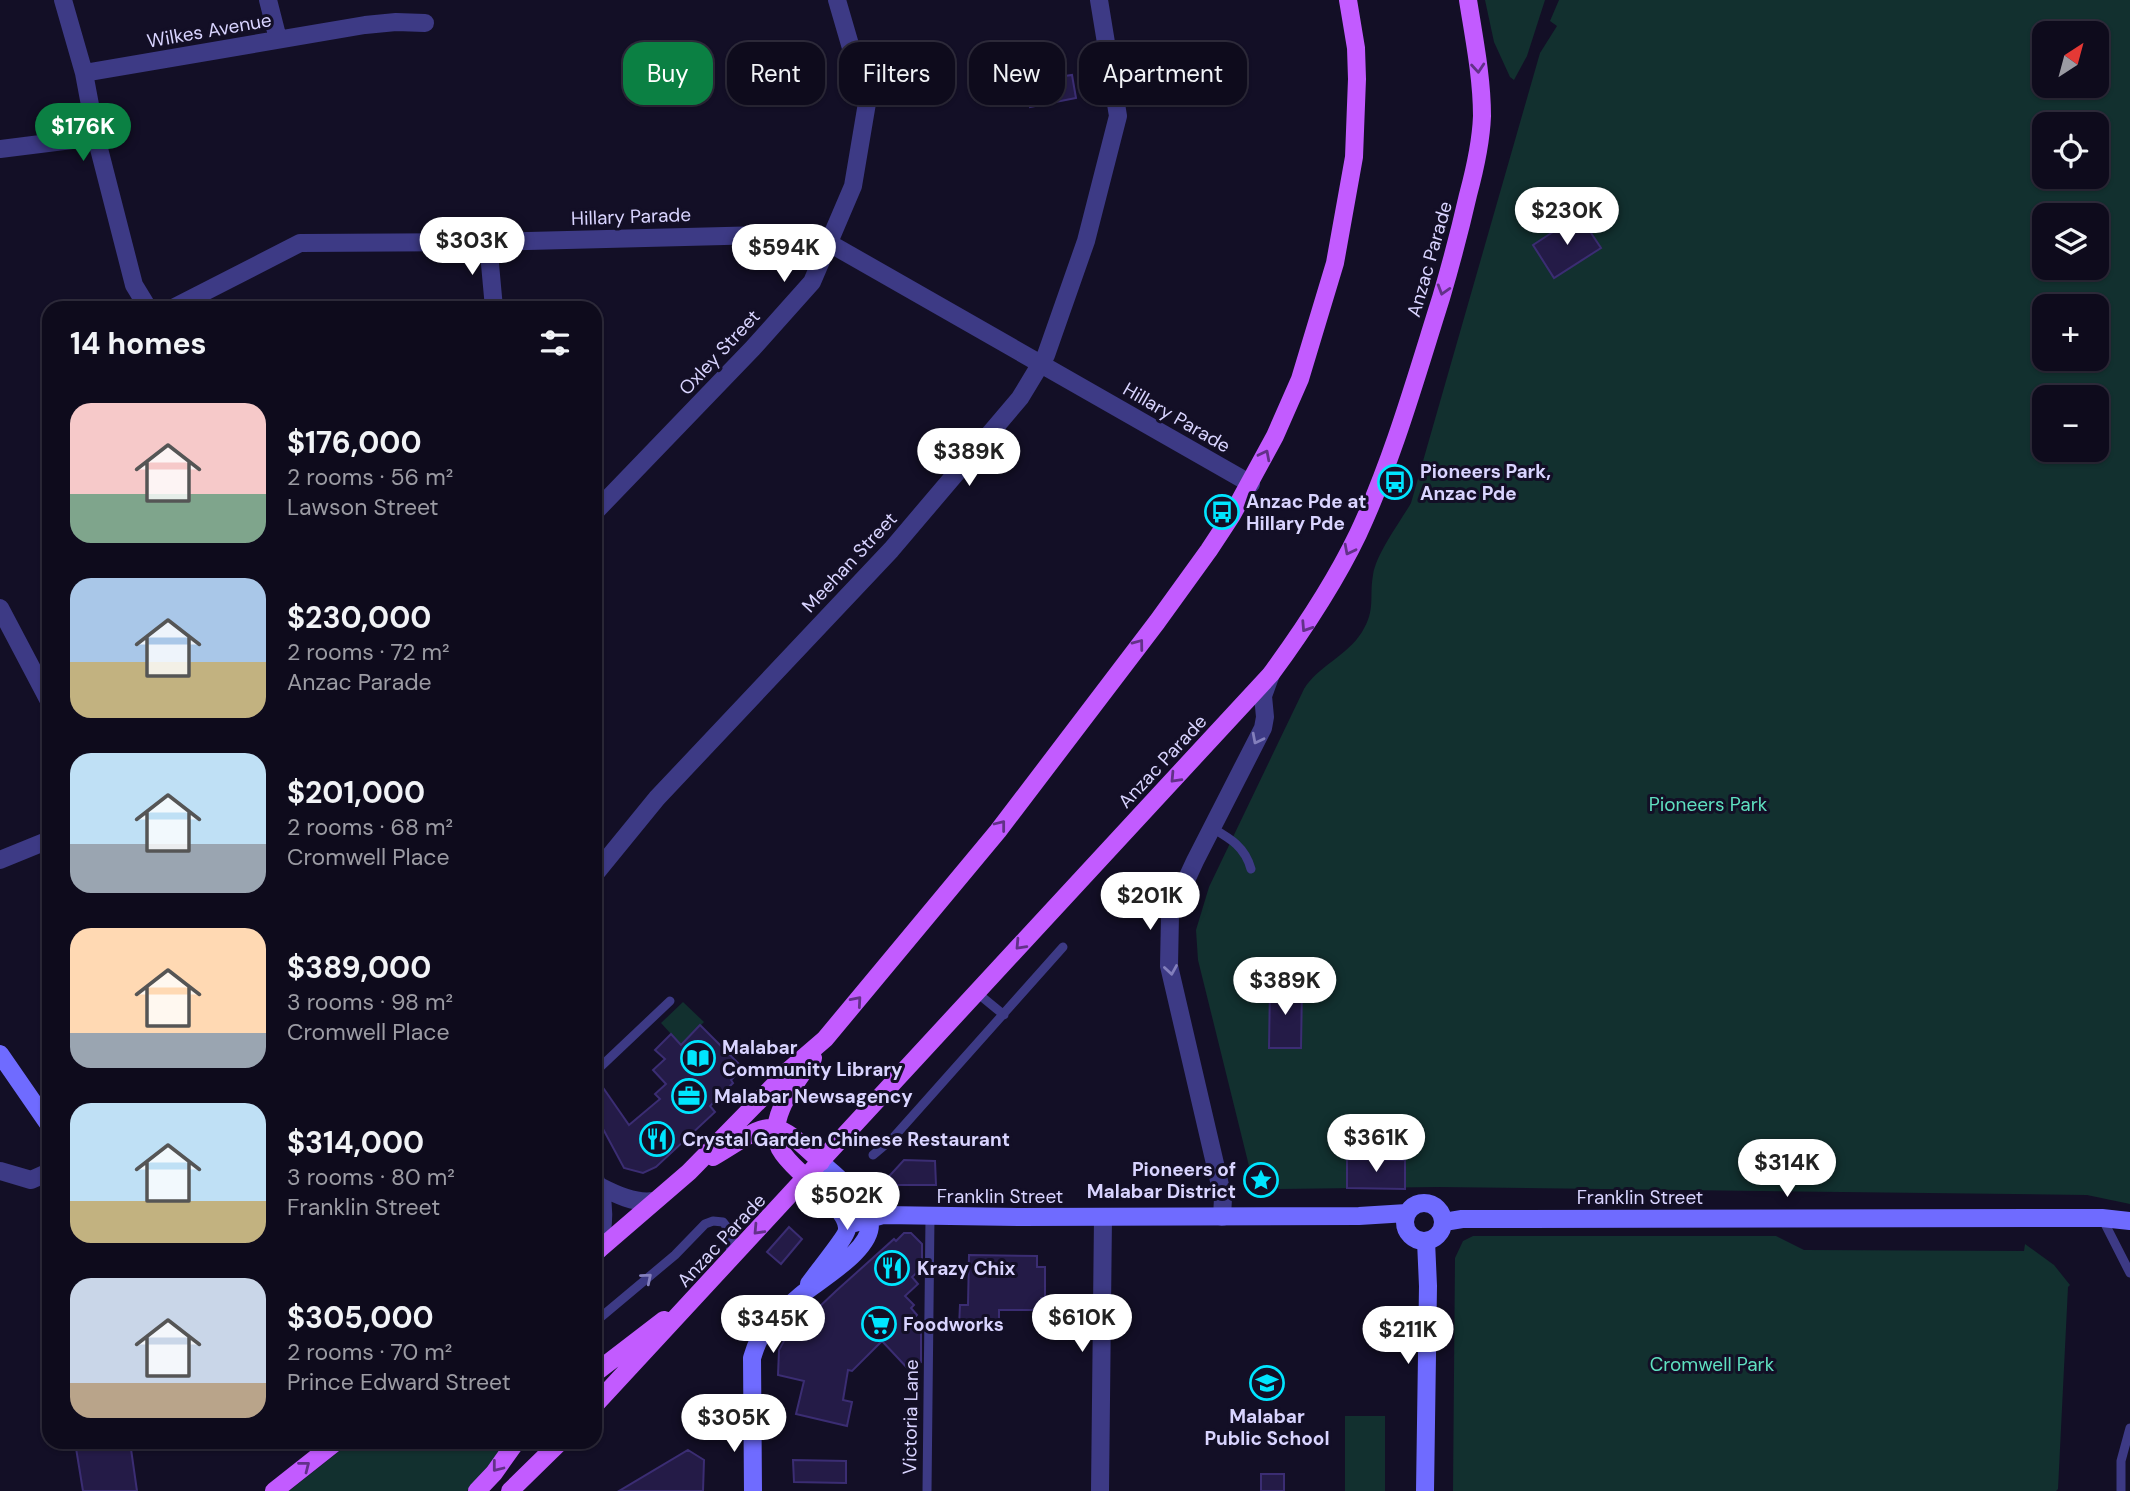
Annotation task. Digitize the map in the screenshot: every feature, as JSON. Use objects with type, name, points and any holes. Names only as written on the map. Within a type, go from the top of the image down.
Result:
[{"type":"main road","points":[[806,1178],[782,1152],[776,1128],[787,1099],[825,1039],[998,831],[1209,550],[1251,484],[1300,379],[1335,263],[1354,157],[1356,48],[1348,0]]},
{"type":"main road","name":"Anzac Parade","points":[[602,1398],[1271,674],[1306,627],[1362,523],[1391,450],[1457,243],[1478,154],[1482,115],[1476,46],[1468,0]]},
{"type":"main road","points":[[602,1248],[689,1171],[789,1070],[825,1039]]},
{"type":"main road","points":[[689,1171],[765,1128],[776,1128],[796,1138],[821,1162]]},
{"type":"main road","points":[[602,1365],[698,1295]]},
{"type":"main road","points":[[274,1491],[327,1449]]},
{"type":"main road","points":[[477,1491],[511,1449]]},
{"type":"main road","points":[[510,1491],[553,1449]]},
{"type":"street","points":[[63,0],[84,73],[96,136],[134,285],[144,301]]},
{"type":"street","points":[[268,0],[278,39]]},
{"type":"street","name":"Oxley Street","points":[[602,505],[753,348],[812,282],[853,186],[867,103],[837,0]]},
{"type":"street","name":"Meehan Street","points":[[602,865],[657,798],[891,550],[1020,398],[1046,355],[1086,241],[1118,116],[1099,0]]},
{"type":"street","name":"Wilkes Avenue","points":[[84,73],[365,25],[425,23]]},
{"type":"street","points":[[0,149],[96,136]]},
{"type":"street","name":"Hillary Parade","points":[[187,301],[300,243],[488,242],[801,234],[829,243],[1251,484]]},
{"type":"street","points":[[488,242],[493,301]]},
{"type":"street","points":[[0,608],[42,688]]},
{"type":"street","points":[[1223,1217],[1223,1198],[1169,966],[1170,915],[1263,728],[1263,696],[1271,674]]},
{"type":"street","points":[[0,860],[42,843]]},
{"type":"street","points":[[0,1054],[42,1115]]},
{"type":"street","points":[[753,1491],[752,1358],[758,1341],[801,1295],[836,1269],[866,1240],[870,1229],[869,1219],[858,1200],[821,1162]]},
{"type":"street","points":[[0,1171],[32,1180],[42,1175]]},
{"type":"street","points":[[801,1295],[846,1235],[847,1225],[836,1206],[806,1178]]},
{"type":"street","points":[[602,1185],[633,1200],[654,1201]]},
{"type":"street","points":[[1426,1202],[1437,1206],[1444,1222],[1439,1235],[1426,1241],[1420,1241],[1410,1235],[1406,1225],[1407,1213],[1415,1205],[1426,1202]]},
{"type":"street","points":[[602,1212],[602,1231]]},
{"type":"street","name":"Franklin Street","points":[[847,1225],[883,1215],[1223,1217],[1407,1213]]},
{"type":"street","points":[[1100,1491],[1103,1217]]},
{"type":"street","name":"Franklin Street","points":[[1444,1222],[1462,1219],[1639,1218],[2102,1218],[2130,1221]]},
{"type":"street","points":[[1425,1491],[1428,1286],[1426,1241]]},
{"type":"lane","points":[[1212,828],[1235,841],[1243,849],[1251,869]]},
{"type":"lane","points":[[873,1155],[892,1139],[1063,947]]},
{"type":"lane","points":[[976,992],[1004,1015]]},
{"type":"lane","points":[[602,1065],[670,1001]]},
{"type":"lane","name":"Victoria Lane","points":[[927,1491],[930,1217]]},
{"type":"lane","points":[[2102,1218],[2130,1273]]},
{"type":"lane","points":[[602,1316],[675,1255],[705,1224],[723,1222],[733,1235],[727,1264]]},
{"type":"lane","points":[[2121,1491],[2121,1461],[2130,1428]]},
{"type":"green space","points":[[1485,0],[1545,0],[1527,56],[1514,80],[1510,77],[1494,42]]},
{"type":"green space","name":"Pioneers Park","points":[[1559,0],[2130,0],[2130,1204],[2087,1195],[1438,1187],[1279,1189],[1249,1166],[1198,960],[1196,930],[1209,887],[1304,689],[1356,640],[1366,624],[1371,610],[1375,567],[1383,548],[1411,503],[1540,53],[1557,26],[1550,21]]},
{"type":"green space","points":[[683,1002],[704,1022],[681,1045],[661,1023]]},
{"type":"green space","name":"Cromwell Park","points":[[1473,1236],[1776,1236],[1804,1250],[2024,1251],[2025,1244],[2054,1265],[2070,1285],[2058,1489],[1453,1491],[1455,1258],[1463,1241]]},
{"type":"green space","points":[[1345,1416],[1385,1416],[1385,1491],[1345,1491]]},
{"type":"green space","points":[[342,1449],[502,1449],[467,1491],[289,1491]]},
{"type":"building","points":[[1072,75],[1076,98],[1065,100],[1065,76]]},
{"type":"building","points":[[1579,215],[1601,248],[1554,278],[1533,245]]},
{"type":"building","points":[[1270,985],[1302,986],[1301,1048],[1269,1048]]},
{"type":"building","points":[[700,1025],[743,1068],[731,1080],[733,1083],[710,1106],[715,1112],[656,1167],[643,1173],[624,1168],[602,1127],[602,1086],[629,1125],[660,1099],[655,1094],[666,1084],[653,1070],[665,1059],[655,1050],[671,1034],[681,1045]]},
{"type":"building","points":[[1347,1159],[1405,1160],[1405,1189],[1347,1188]]},
{"type":"building","points":[[904,1160],[935,1161],[936,1185],[881,1185]]},
{"type":"building","points":[[789,1227],[802,1239],[781,1264],[767,1252]]},
{"type":"building","points":[[904,1233],[911,1233],[922,1244],[922,1268],[912,1277],[918,1284],[905,1296],[914,1305],[911,1308],[917,1315],[911,1321],[921,1333],[921,1362],[911,1372],[882,1341],[852,1371],[848,1370],[843,1400],[852,1402],[847,1426],[796,1414],[804,1381],[778,1375],[779,1350],[785,1339],[894,1239],[896,1241]]},
{"type":"building","points":[[969,1255],[1037,1256],[1037,1267],[1045,1267],[1045,1298],[1041,1298],[1041,1310],[999,1310],[999,1327],[959,1327],[960,1305],[968,1305]]},
{"type":"building","points":[[76,1449],[131,1449],[137,1491],[83,1491]]},
{"type":"building","points":[[688,1450],[704,1460],[703,1491],[619,1491]]},
{"type":"building","points":[[793,1460],[846,1461],[846,1483],[794,1482]]},
{"type":"building","points":[[1261,1474],[1284,1474],[1284,1491],[1261,1491]]},
{"type":"place","name":"Pioneers Park, Anzac Pde","points":[[1395,482]]},
{"type":"place","name":"Anzac Pde at Hillary Pde","points":[[1222,512]]},
{"type":"place","name":"Malabar Community Library","points":[[698,1058]]},
{"type":"place","name":"Malabar Newsagency","points":[[689,1096]]},
{"type":"place","name":"Crystal Garden Chinese Restaurant","points":[[657,1139]]},
{"type":"place","name":"Pioneers of Malabar District","points":[[1261,1180]]},
{"type":"place","name":"Krazy Chix","points":[[892,1268]]},
{"type":"place","name":"Foodworks","points":[[879,1324]]},
{"type":"place","name":"Malabar Public School","points":[[1267,1383]]}]
